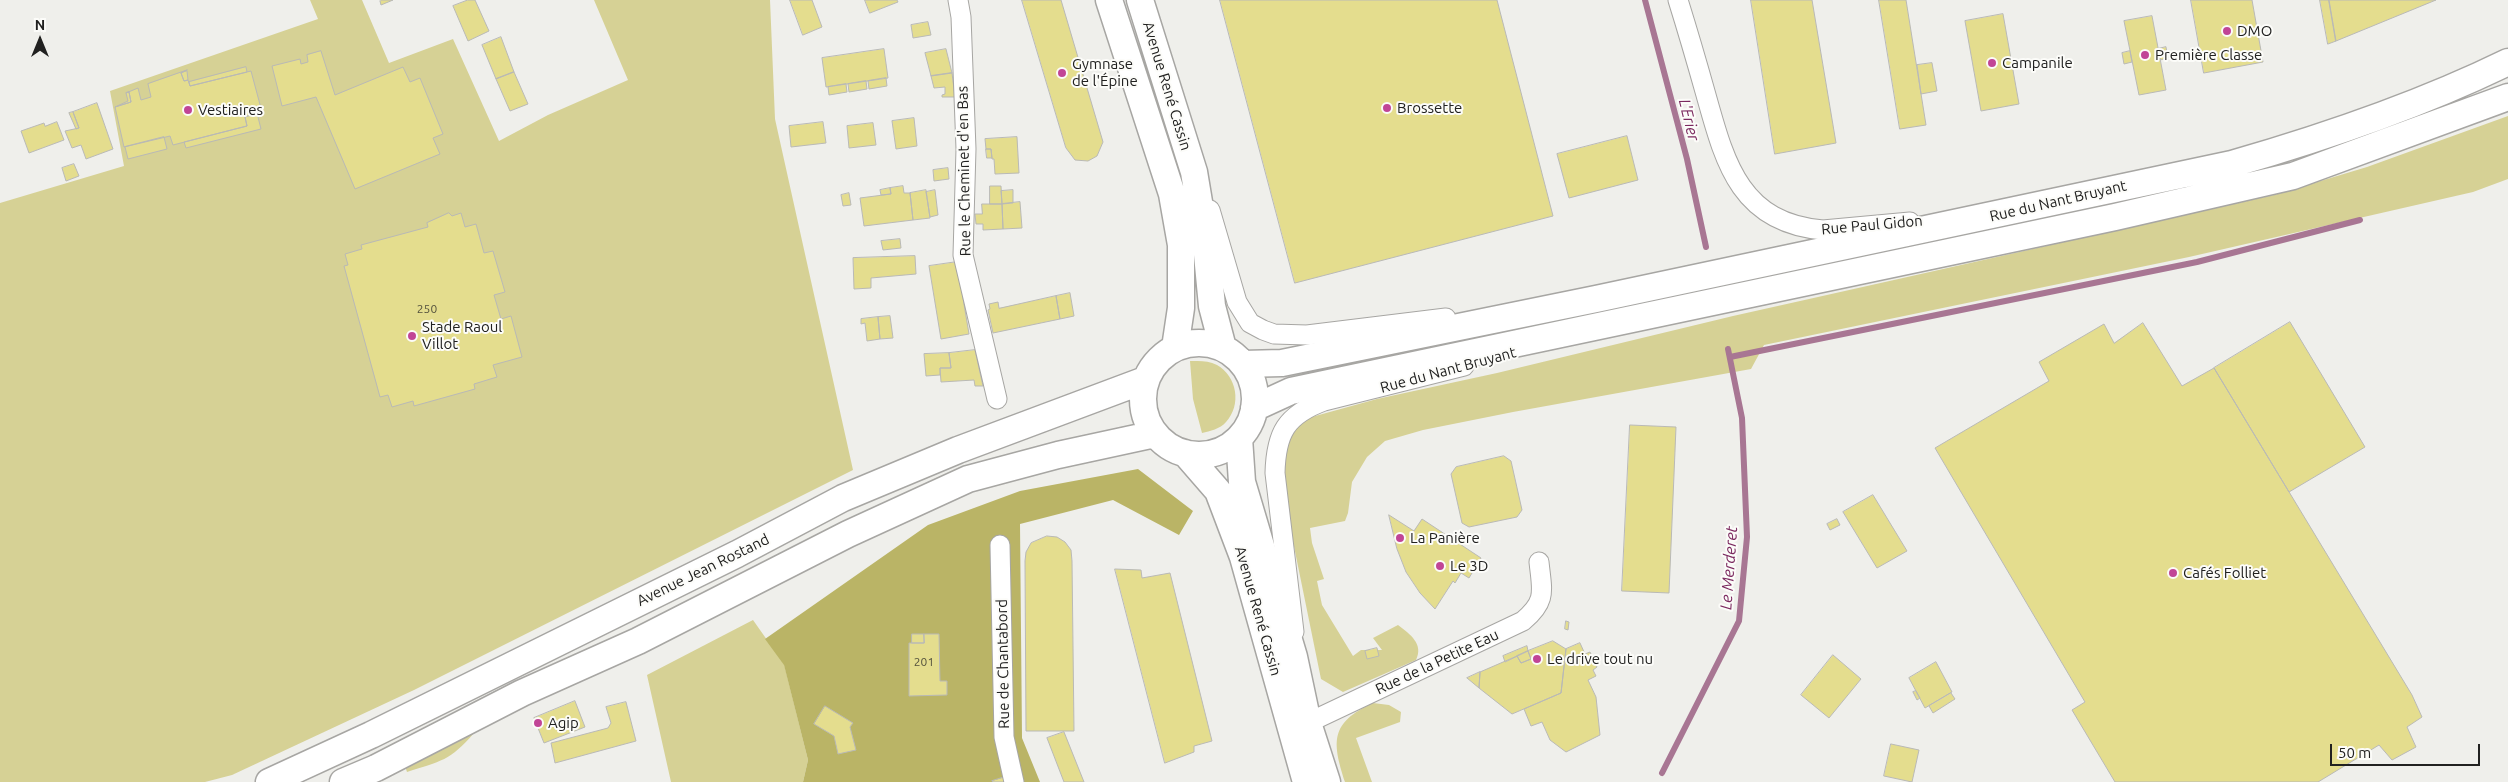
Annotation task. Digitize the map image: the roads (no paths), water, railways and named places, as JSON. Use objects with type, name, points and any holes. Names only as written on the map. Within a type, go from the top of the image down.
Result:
[{"type":"main road","name":"Avenue René Cassin","points":[[1109,0],[1172,194],[1181,245],[1181,308],[1175,348]]},
{"type":"main road","name":"Avenue René Cassin","points":[[1140,0],[1194,172],[1206,244],[1212,306],[1223,348]]},
{"type":"main road","name":"Rue du Nant Bruyant","points":[[1243,364],[1282,364],[2232,164],[2310,142],[2477,77],[2508,62]]},
{"type":"main road","name":"Rue du Nant Bruyant","points":[[1254,408],[1290,391],[2115,217],[2293,176],[2508,97]]},
{"type":"main road","points":[[1199,342],[1223,348],[1243,364],[1253,385],[1254,408],[1249,424],[1238,438],[1223,450],[1204,454],[1185,453],[1168,446],[1154,434],[1146,417],[1142,398],[1146,380],[1157,360],[1175,348],[1199,342]]},
{"type":"main road","name":"Avenue Jean Rostand","points":[[269,782],[372,735],[737,554],[843,498],[958,450],[1146,380]]},
{"type":"main road","points":[[343,782],[376,768],[522,693],[638,640],[848,534],[968,479],[1058,455],[1154,434]]},
{"type":"main road","name":"Avenue René Cassin","points":[[1238,438],[1242,482],[1294,657],[1306,782]]},
{"type":"main road","name":"Avenue René Cassin","points":[[1185,453],[1218,491],[1231,520],[1256,601],[1300,727],[1326,782]]},
{"type":"street","name":"Rue le Cheminet d'en Bas","points":[[958,0],[962,17],[966,149],[963,255],[997,399]]},
{"type":"street","name":"Rue Paul Gidon","points":[[1678,0],[1727,164],[1742,190],[1764,209],[1798,227],[1823,230],[2006,213]]},
{"type":"street","name":"Avenue René Cassin","points":[[1194,172],[1209,205],[1237,302],[1250,323],[1263,330]]},
{"type":"street","name":"Rue du Nant Bruyant","points":[[1263,330],[1274,334],[1307,335],[1596,299]]},
{"type":"street","name":"Rue du Nant Bruyant","points":[[1275,473],[1275,447],[1287,424],[1304,408],[1324,401],[1421,378],[1665,312]]},
{"type":"street","name":"Avenue René Cassin","points":[[1275,473],[1294,622],[1294,657]]},
{"type":"street","name":"Rue de Chantabord","points":[[1000,545],[1004,737],[1014,782]]},
{"type":"street","name":"Rue de la Petite Eau","points":[[1300,727],[1523,621],[1538,609],[1542,590],[1539,562]]},
{"type":"waterway","name":"L'Erier","points":[[1645,0],[1687,159],[1706,247]]},
{"type":"waterway","points":[[1730,357],[2197,262],[2360,220]]},
{"type":"waterway","name":"Le Merderet","points":[[1662,773],[1739,621],[1747,537],[1742,418],[1728,349]]},
{"type":"place","name":"DMO","points":[[2227,31]]},
{"type":"place","name":"Première Classe","points":[[2145,55]]},
{"type":"place","name":"Campanile","points":[[1992,63]]},
{"type":"place","name":"Gymnase de l'Épine","points":[[1062,73]]},
{"type":"place","name":"Brossette","points":[[1387,108]]},
{"type":"place","name":"Vestiaires","points":[[188,110]]},
{"type":"place","name":"Stade Raoul Villot","points":[[412,336]]},
{"type":"place","name":"La Panière","points":[[1400,538]]},
{"type":"place","name":"Le 3D","points":[[1440,566]]},
{"type":"place","name":"Cafés Folliet","points":[[2173,573]]},
{"type":"place","name":"Le drive tout nu","points":[[1537,659]]},
{"type":"place","name":"Agip","points":[[538,723]]}]
